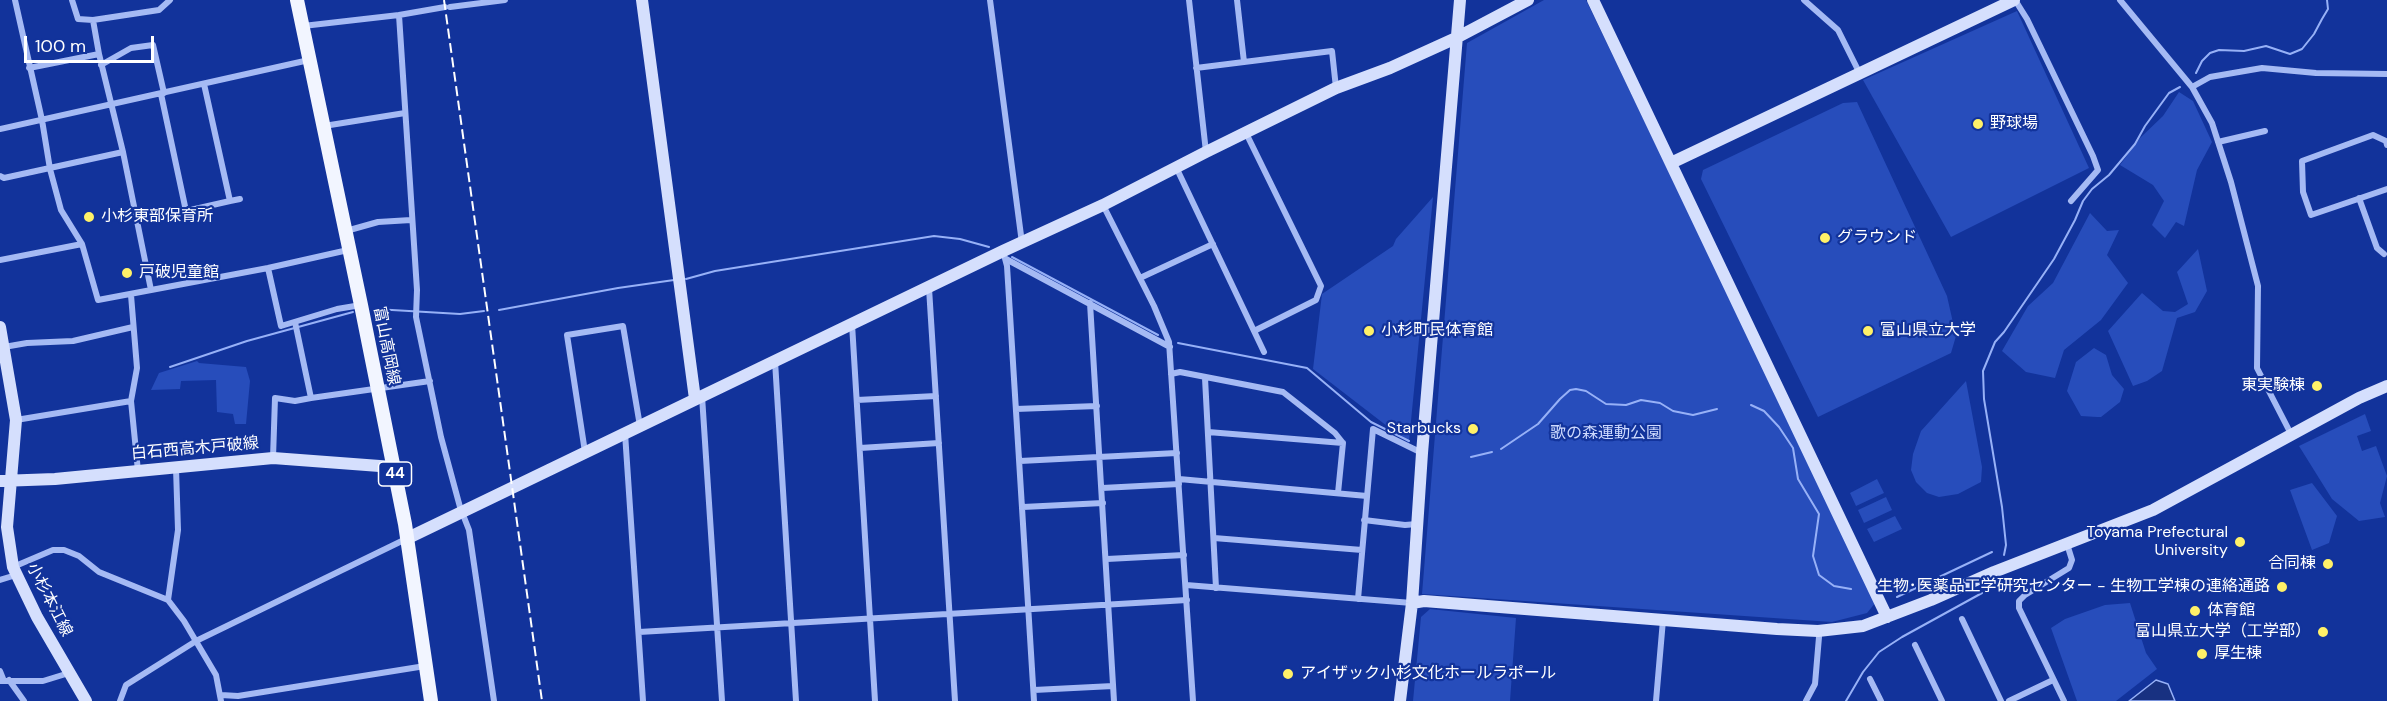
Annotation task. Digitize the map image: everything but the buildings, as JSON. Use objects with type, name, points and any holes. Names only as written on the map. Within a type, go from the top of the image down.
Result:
[{"type":"main road","name":"富山高岡線","points":[[297,0],[362,305],[408,538],[431,701]]},
{"type":"street","points":[[15,0],[42,120],[50,169],[62,210],[82,244],[98,300],[268,268],[349,249]]},
{"type":"street","points":[[72,0],[78,19],[93,20],[159,10],[170,0]]},
{"type":"street","points":[[303,26],[505,0]]},
{"type":"street","points":[[642,0],[698,397],[722,701]]},
{"type":"street","points":[[990,0],[1022,244]]},
{"type":"street","points":[[1189,0],[1206,152]]},
{"type":"street","points":[[1236,0],[1244,62]]},
{"type":"street","points":[[1400,701],[1412,603],[1422,453],[1460,0]]},
{"type":"street","points":[[120,701],[126,685],[196,641],[698,397],[1004,255],[1336,88],[1390,68],[1456,38],[1528,0]]},
{"type":"street","points":[[1593,0],[1887,617]]},
{"type":"street","points":[[1804,0],[1838,30],[1859,72]]},
{"type":"street","points":[[1671,163],[2015,0],[2058,82],[2098,170],[2071,201]]},
{"type":"street","points":[[2120,0],[2192,87],[2212,123],[2258,286],[2257,368],[2291,434]]},
{"type":"street","points":[[399,15],[416,317],[441,437],[470,530],[494,701]]},
{"type":"street","points":[[93,20],[151,290]]},
{"type":"street","points":[[101,65],[131,48],[153,45],[186,211]]},
{"type":"street","points":[[1196,68],[1332,51],[1336,88]]},
{"type":"street","points":[[29,68],[99,54]]},
{"type":"street","points":[[0,129],[310,60]]},
{"type":"street","points":[[2192,87],[2210,77],[2262,68],[2316,74],[2387,74]]},
{"type":"street","points":[[204,84],[230,201]]},
{"type":"street","points":[[324,126],[405,113]]},
{"type":"street","points":[[2218,142],[2265,131]]},
{"type":"street","points":[[1245,132],[1321,286],[1316,300],[1254,331]]},
{"type":"street","points":[[2387,144],[2386,141],[2373,135],[2302,161],[2303,192],[2311,215],[2387,189]]},
{"type":"street","points":[[0,176],[4,178],[123,152]]},
{"type":"street","points":[[1176,167],[1264,352]]},
{"type":"street","points":[[2360,198],[2377,248],[2384,254]]},
{"type":"street","points":[[168,215],[240,199]]},
{"type":"street","points":[[1103,205],[1154,306],[1170,347],[1193,701]]},
{"type":"street","points":[[346,231],[378,222],[411,220]]},
{"type":"street","points":[[0,260],[82,244]]},
{"type":"street","points":[[1140,278],[1213,244]]},
{"type":"street","points":[[1004,255],[1170,347]]},
{"type":"street","points":[[1004,255],[1020,461],[1034,701]]},
{"type":"street","points":[[268,268],[281,326],[337,309],[362,305]]},
{"type":"street","points":[[929,288],[955,701]]},
{"type":"street","points":[[131,295],[137,368],[131,401],[138,471]]},
{"type":"street","points":[[1090,303],[1114,701]]},
{"type":"street","points":[[295,322],[311,398]]},
{"type":"street","points":[[852,324],[875,701]]},
{"type":"street","points":[[585,452],[567,335],[623,326],[640,426]]},
{"type":"street","name":"小杉本江線","points":[[0,327],[4,347],[5,387],[15,420],[5,481],[7,527],[15,571],[37,617],[86,701]]},
{"type":"street","points":[[4,347],[27,343],[73,341],[133,327]]},
{"type":"street","points":[[776,361],[796,701]]},
{"type":"street","points":[[1171,374],[1180,372],[1284,392],[1335,433],[1343,443],[1338,493]]},
{"type":"street","points":[[1205,378],[1216,588]]},
{"type":"street","points":[[273,458],[274,398],[295,401],[430,381]]},
{"type":"street","points":[[1186,585],[1818,631],[1863,626],[2153,510],[2291,434],[2387,386]]},
{"type":"street","points":[[857,400],[936,396]]},
{"type":"street","points":[[15,420],[131,401]]},
{"type":"street","points":[[1016,409],[1096,406]]},
{"type":"street","points":[[1358,599],[1373,429],[1422,453]]},
{"type":"street","points":[[1208,432],[1343,443]]},
{"type":"street","points":[[625,433],[643,701]]},
{"type":"street","points":[[860,448],[939,443]]},
{"type":"street","points":[[1020,461],[1177,453]]},
{"type":"street","name":"白石西高木戸破線","points":[[5,481],[273,458],[393,467]]},
{"type":"street","points":[[168,600],[178,530],[176,468]]},
{"type":"street","points":[[1102,488],[1211,482],[1366,496]]},
{"type":"street","points":[[1023,507],[1103,503]]},
{"type":"street","points":[[1364,520],[1405,525],[1418,524]]},
{"type":"street","points":[[1214,538],[1362,550]]},
{"type":"street","points":[[2064,701],[2019,608],[2019,601],[2025,594],[2069,568],[2072,560],[2067,544]]},
{"type":"street","points":[[0,580],[53,550],[64,550],[79,556],[99,572],[168,600],[216,675],[221,698],[240,698],[425,666]]},
{"type":"street","points":[[1107,559],[1184,555]]},
{"type":"street","points":[[639,632],[1187,600]]},
{"type":"street","points":[[1962,619],[2001,701]]},
{"type":"street","points":[[1656,701],[1663,620]]},
{"type":"street","points":[[1806,701],[1815,684],[1820,637],[1818,631]]},
{"type":"street","points":[[1915,645],[1942,701]]},
{"type":"street","points":[[0,670],[4,681],[24,701]]},
{"type":"street","points":[[4,681],[44,681],[70,673]]},
{"type":"street","points":[[1870,679],[1881,701]]},
{"type":"street","points":[[2009,701],[2053,680]]},
{"type":"street","points":[[1034,690],[1113,686]]},
{"type":"green space","name":"歌の森運動公園","points":[[1544,0],[1586,0],[1876,602],[1867,613],[1832,622],[1422,594],[1467,43]]},
{"type":"green space","name":"野球場","points":[[2017,11],[2089,168],[1951,237],[1863,80]]},
{"type":"green space","points":[[2179,92],[2193,101],[2212,142],[2197,170],[2184,226],[2176,222],[2165,238],[2152,225],[2164,201],[2153,185],[2120,165],[2140,138],[2163,116]]},
{"type":"green space","name":"グラウンド","points":[[1857,102],[1947,296],[1956,336],[1951,353],[1818,417],[1701,179],[1703,170],[1843,103]]},
{"type":"green space","name":"小杉町民体育館","points":[[1433,197],[1409,443],[1313,369],[1322,294],[1393,246],[1396,239]]},
{"type":"green space","points":[[2090,213],[2107,231],[2119,230],[2107,255],[2128,283],[2101,320],[2064,350],[2055,378],[2026,372],[2002,351],[2028,306],[2053,283]]},
{"type":"green space","points":[[2198,249],[2207,291],[2195,312],[2177,318],[2162,371],[2147,381],[2133,386],[2108,331],[2142,293],[2163,311],[2175,312],[2188,304],[2177,272]]},
{"type":"green space","points":[[2094,348],[2106,355],[2112,375],[2124,389],[2120,402],[2101,417],[2081,416],[2067,391],[2076,362]]},
{"type":"green space","points":[[197,361],[246,367],[250,381],[246,424],[235,424],[233,414],[217,412],[216,380],[181,381],[180,389],[151,390],[159,373]]},
{"type":"green space","points":[[1966,381],[1982,467],[1981,482],[1958,494],[1939,497],[1927,493],[1916,482],[1911,470],[1913,454],[1921,431]]},
{"type":"green space","points":[[2365,414],[2371,431],[2357,436],[2362,451],[2376,446],[2387,476],[2380,503],[2385,517],[2359,521],[2332,499],[2299,446]]},
{"type":"green space","points":[[1877,479],[1884,493],[1856,506],[1850,493]]},
{"type":"green space","points":[[2312,483],[2337,516],[2329,543],[2312,550],[2290,490]]},
{"type":"green space","points":[[1886,497],[1892,510],[1864,523],[1858,510]]},
{"type":"green space","points":[[1895,516],[1902,529],[1874,542],[1867,529]]},
{"type":"green space","points":[[2130,603],[2146,653],[2157,669],[2116,701],[2077,701],[2051,628],[2065,619],[2105,605]]},
{"type":"green space","points":[[1430,609],[1516,618],[1510,701],[1413,701],[1421,617]]},
{"type":"shaded area","points":[[2156,680],[2168,684],[2175,701],[2129,701]]},
{"type":"waterway","points":[[2196,73],[2202,61],[2210,53],[2219,50],[2244,51],[2266,46],[2290,54],[2302,49],[2314,34],[2328,9],[2327,0]]},
{"type":"waterway","points":[[2004,555],[2006,545],[2002,507],[1984,399],[1983,371],[1995,342],[2054,259],[2083,201],[2135,144],[2169,93],[2180,87]]},
{"type":"waterway","points":[[686,279],[715,271],[934,236],[960,239],[989,247]]},
{"type":"waterway","points":[[1012,257],[1158,335]]},
{"type":"waterway","points":[[499,310],[674,280]]},
{"type":"waterway","points":[[375,309],[460,314],[484,311]]},
{"type":"waterway","points":[[170,367],[247,341],[353,312]]},
{"type":"waterway","points":[[1178,343],[1307,368],[1371,422],[1409,441]]},
{"type":"waterway","points":[[1501,449],[1538,424],[1570,390],[1586,391],[1606,404],[1626,405],[1641,400],[1660,403],[1673,411],[1693,415],[1717,409]]},
{"type":"waterway","points":[[1751,405],[1764,411],[1779,427],[1793,448],[1798,479],[1819,514],[1813,556],[1819,575],[1834,586],[1851,589]]},
{"type":"waterway","points":[[1471,457],[1492,452]]},
{"type":"waterway","points":[[1897,597],[1992,552]]},
{"type":"waterway","points":[[1846,701],[1863,672],[1879,652],[1982,593]]},
{"type":"railway","points":[[444,0],[542,701]]},
{"type":"place","name":"野球場","points":[[1978,124]]},
{"type":"place","name":"小杉東部保育所","points":[[89,217]]},
{"type":"place","name":"グラウンド","points":[[1825,238]]},
{"type":"place","name":"戸破児童館","points":[[127,273]]},
{"type":"place","name":"小杉町民体育館","points":[[1369,331]]},
{"type":"place","name":"富山県立大学","points":[[1868,331]]},
{"type":"place","name":"東実験棟","points":[[2317,386]]},
{"type":"place","name":"Starbucks","points":[[1473,429]]},
{"type":"place","name":"Toyama Prefectural University","points":[[2240,542]]},
{"type":"place","name":"合同棟","points":[[2328,564]]},
{"type":"place","name":"生物･医薬品工学研究センター - 生物工学棟の連絡通路","points":[[2282,587]]},
{"type":"place","name":"体育館","points":[[2195,611]]},
{"type":"place","name":"富山県立大学（工学部）","points":[[2323,632]]},
{"type":"place","name":"厚生棟","points":[[2202,654]]},
{"type":"place","name":"アイザック小杉文化ホールラポール","points":[[1288,674]]}]
